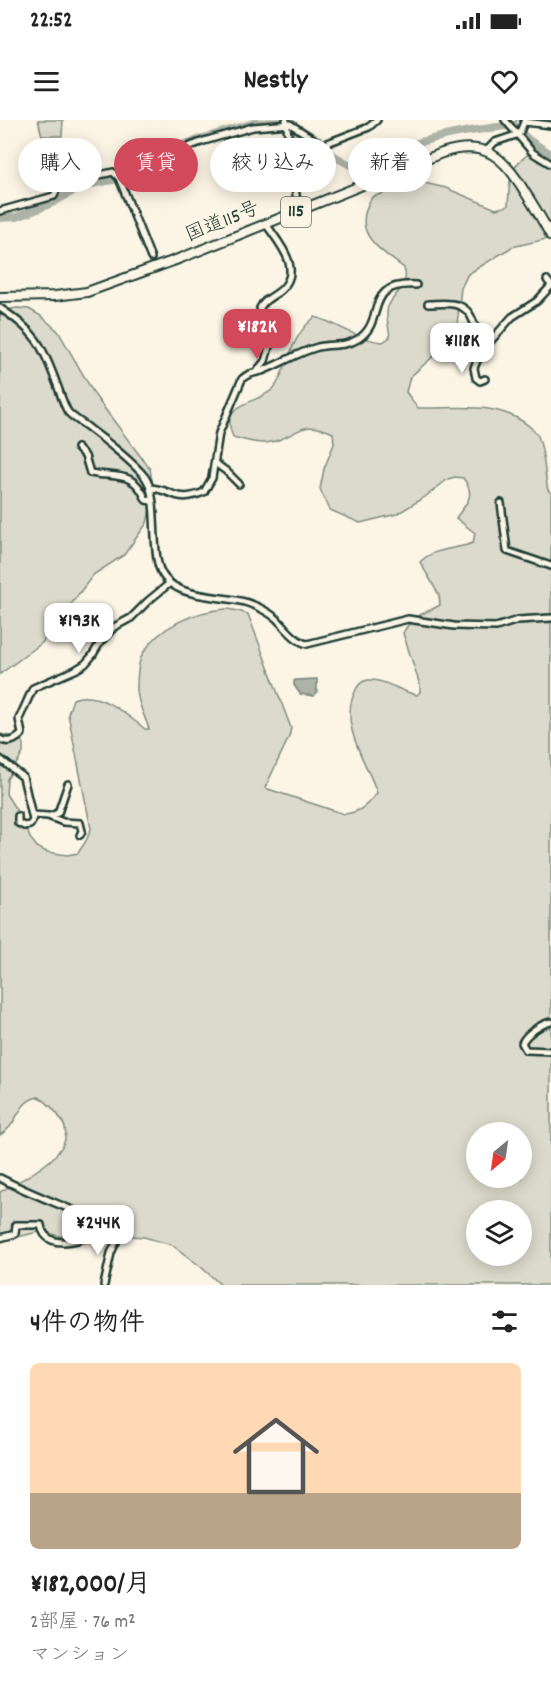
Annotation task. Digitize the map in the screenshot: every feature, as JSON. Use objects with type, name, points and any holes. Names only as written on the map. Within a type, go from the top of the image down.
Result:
[{"type":"highway","name":"国道115号","points":[[0,297],[55,296],[87,292],[181,258],[447,152],[468,148],[486,152]]},
{"type":"highway","points":[[486,152],[499,158],[510,168],[551,236]]},
{"type":"street","points":[[336,139],[369,127],[377,120]]},
{"type":"street","points":[[505,120],[533,153],[551,164]]},
{"type":"street","points":[[486,152],[495,142],[518,134],[524,121],[551,125]]},
{"type":"street","points":[[286,122],[288,138]]},
{"type":"street","points":[[198,143],[253,127],[286,122],[313,138]]},
{"type":"street","points":[[0,211],[54,196],[56,177],[62,169],[87,178],[111,171],[114,173]]},
{"type":"street","points":[[125,192],[151,258]]},
{"type":"street","points":[[297,192],[300,210]]},
{"type":"street","points":[[256,372],[265,361],[268,347],[260,308],[265,301],[282,288],[288,279],[289,272],[284,249],[266,224]]},
{"type":"street","points":[[428,304],[451,304],[462,307],[472,316],[477,333],[484,342],[491,344],[498,332],[512,317],[537,301],[550,284]]},
{"type":"street","points":[[150,488],[156,488],[177,497],[204,492],[209,485],[219,433],[242,379],[247,374],[313,349],[343,346],[358,339],[370,326],[375,307],[384,293],[400,285],[416,285]]},
{"type":"street","points":[[0,308],[21,322],[36,338],[46,355],[69,413],[96,433],[137,469],[146,480],[152,501],[158,564],[164,578],[170,583],[188,592],[250,603],[272,615],[300,641],[307,644],[408,619],[454,626],[496,627],[518,620],[551,618]]},
{"type":"street","points":[[484,342],[474,372],[480,381],[485,380]]},
{"type":"street","points":[[77,448],[85,456],[90,473],[130,479],[140,487],[146,500],[152,501]]},
{"type":"street","points":[[214,463],[239,484]]},
{"type":"street","points":[[501,503],[507,551],[551,566]]},
{"type":"street","points":[[0,739],[13,741],[22,734],[19,719],[33,688],[85,664],[114,627],[131,618],[170,583]]},
{"type":"street","points":[[0,759],[23,777],[33,815],[32,822],[26,826],[18,823],[18,816]]},
{"type":"street","points":[[50,816],[58,812],[68,784]]},
{"type":"street","points":[[33,815],[50,816],[60,822],[80,823],[82,831],[80,835]]},
{"type":"street","points":[[551,1022],[543,1023],[522,1041],[526,1050],[551,1052]]},
{"type":"street","points":[[0,1178],[28,1192],[108,1224],[119,1232],[111,1253],[104,1285]]},
{"type":"street","points":[[0,1238],[15,1234],[16,1225],[37,1224],[41,1225],[45,1237],[55,1242],[65,1243],[98,1231],[108,1224]]},
{"type":"shaded area","points":[[38,120],[63,120],[62,136],[42,136]]},
{"type":"shaded area","points":[[527,155],[551,163],[551,238],[512,247],[468,274],[461,288],[457,325],[444,347],[410,377],[406,392],[418,408],[490,409],[517,418],[529,426],[537,435],[540,443],[548,490],[551,493],[551,1285],[221,1285],[172,1245],[144,1237],[118,1235],[75,1241],[43,1231],[0,1241],[0,1192],[46,1164],[57,1154],[66,1133],[57,1114],[39,1097],[26,1103],[11,1125],[0,1135],[0,734],[16,737],[23,742],[23,753],[7,779],[6,794],[25,824],[30,838],[38,848],[47,852],[67,855],[78,853],[91,829],[68,714],[73,699],[92,697],[102,700],[145,729],[149,729],[137,694],[138,671],[143,653],[159,635],[179,622],[202,613],[226,609],[248,614],[291,728],[265,788],[344,814],[363,808],[370,801],[377,793],[352,731],[351,705],[358,686],[368,680],[375,680],[417,695],[420,692],[420,685],[403,633],[415,618],[440,605],[439,595],[420,562],[439,551],[473,543],[475,533],[456,518],[470,495],[467,484],[463,478],[448,479],[425,497],[397,514],[360,523],[330,510],[320,489],[324,469],[334,444],[333,433],[313,427],[266,443],[256,443],[233,437],[231,417],[242,405],[267,394],[274,388],[296,340],[315,317],[374,341],[383,342],[390,337],[387,310],[403,285],[405,275],[404,268],[370,239],[366,230],[364,220],[372,197],[388,192],[432,192],[432,185],[446,188],[496,209],[508,206],[511,177],[516,166]]},
{"type":"shaded area","points":[[17,308],[29,309],[58,331],[96,397],[150,469],[154,491],[147,523],[124,555],[93,575],[42,643],[0,674],[0,311]]},
{"type":"shaded area","points":[[317,679],[317,692],[314,696],[300,694],[294,685],[296,680]]},
{"type":"waterway","points":[[513,125],[517,120]]},
{"type":"waterway","points":[[0,218],[16,217],[33,211],[82,186],[137,175],[165,151],[254,123],[281,122],[350,165],[368,162],[432,139],[513,125],[530,141],[551,154]]}]
